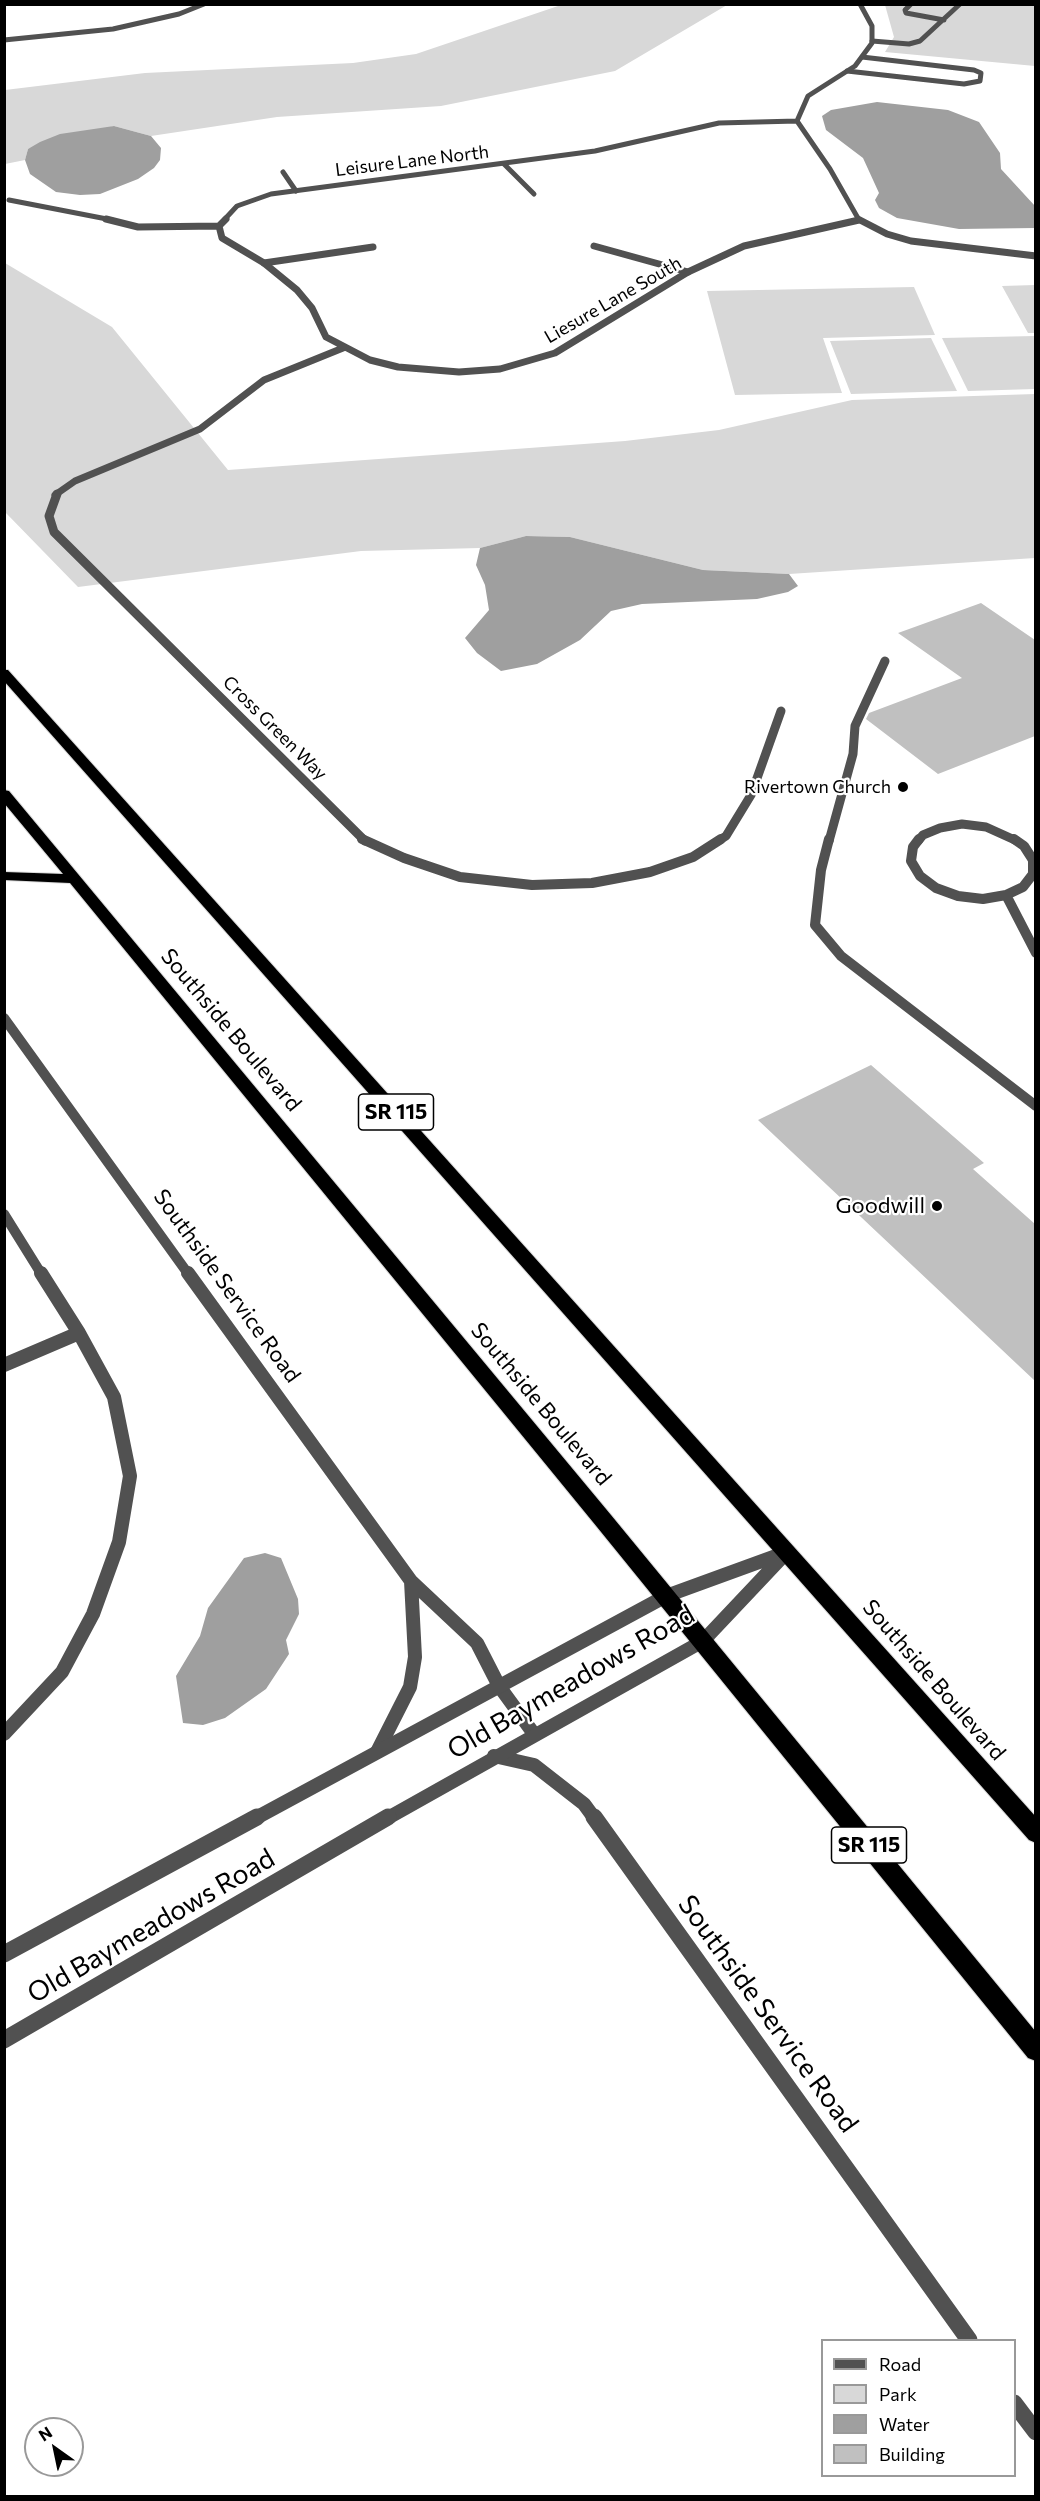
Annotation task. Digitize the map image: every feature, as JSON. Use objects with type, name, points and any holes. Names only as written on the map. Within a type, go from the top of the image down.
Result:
[{"type":"highway","name":"Southside Boulevard","points":[[4,673],[1035,1833]]},
{"type":"highway","name":"Southside Boulevard","points":[[4,794],[666,1596],[1035,2050]]},
{"type":"highway","points":[[4,876],[74,879]]},
{"type":"street","points":[[4,40],[113,29],[179,14],[204,4]]},
{"type":"street","points":[[860,4],[872,26],[872,41],[862,57],[847,71],[808,96],[796,122],[830,169],[859,220],[887,234],[911,241],[944,247],[1035,256]]},
{"type":"street","points":[[911,4],[905,10],[906,13],[944,20]]},
{"type":"street","points":[[872,41],[915,43],[923,39],[960,4]]},
{"type":"street","points":[[847,71],[964,84],[980,81],[981,73],[974,70],[862,57]]},
{"type":"street","name":"Leisure Lane North","points":[[219,226],[237,206],[271,194],[595,151],[719,123],[796,122]]},
{"type":"street","points":[[504,164],[534,194]]},
{"type":"street","points":[[283,172],[296,191]]},
{"type":"street","points":[[9,200],[96,216],[138,227],[219,226],[222,238],[264,263],[297,290],[312,308],[318,325],[326,337],[343,348]]},
{"type":"street","name":"Liesure Lane South","points":[[343,348],[370,360],[426,372],[459,372],[528,363],[576,342],[688,272],[744,246],[859,220]]},
{"type":"street","points":[[594,246],[688,272]]},
{"type":"street","points":[[264,263],[374,247]]},
{"type":"street","name":"Cross Green Way","points":[[343,348],[264,380],[200,429],[75,481],[56,495],[49,516],[54,532],[363,840],[404,858],[460,877],[511,883],[532,885],[592,883],[650,872],[693,857],[726,836],[751,795],[781,711]]},
{"type":"street","points":[[885,661],[855,726],[853,754],[821,870],[815,925],[841,956],[1035,1106]]},
{"type":"street","points":[[962,825],[986,827],[1008,835],[1024,846],[1034,860],[1033,874],[1023,887],[1006,895],[983,899],[958,896],[936,888],[920,876],[911,861],[912,847],[923,835],[940,828],[962,825]]},
{"type":"street","points":[[1006,895],[1035,953]]},
{"type":"street","name":"Southside Service Road","points":[[4,1018],[411,1581],[477,1643],[499,1686],[534,1734]]},
{"type":"street","points":[[4,1214],[79,1333],[114,1397],[130,1476],[119,1542],[93,1614],[62,1672],[4,1734]]},
{"type":"street","points":[[4,1365],[79,1333]]},
{"type":"street","name":"Old Baymeadows Road","points":[[4,1954],[666,1596],[787,1552]]},
{"type":"street","name":"Old Baymeadows Road","points":[[4,2040],[494,1756],[702,1641],[787,1552]]},
{"type":"street","points":[[377,1752],[410,1688],[415,1658],[411,1581]]},
{"type":"street","name":"Southside Service Road","points":[[494,1756],[534,1766],[584,1804],[968,2339]]},
{"type":"street","points":[[1016,2406],[1035,2432]]},
{"type":"green space","points":[[561,5],[727,5],[615,71],[441,106],[277,117],[151,136],[114,126],[28,149],[25,160],[5,164],[5,90],[145,73],[353,63],[416,54]]},
{"type":"green space","points":[[885,5],[1035,5],[1035,66],[885,52],[894,37]]},
{"type":"green space","points":[[5,263],[112,327],[228,470],[625,441],[719,430],[852,400],[1035,394],[1035,558],[789,574],[703,570],[570,537],[526,536],[480,548],[361,551],[78,587],[5,512]]},
{"type":"green space","points":[[1035,285],[1035,333],[1028,333],[1002,286]]},
{"type":"green space","points":[[914,287],[935,335],[823,338],[842,393],[735,395],[707,291]]},
{"type":"green space","points":[[1035,336],[1035,389],[968,391],[942,338]]},
{"type":"green space","points":[[931,338],[957,391],[851,394],[830,341]]},
{"type":"water","points":[[877,102],[948,110],[979,122],[1000,153],[1001,169],[1035,206],[1035,228],[959,229],[897,218],[879,208],[875,200],[879,193],[863,158],[826,130],[822,116],[831,110]]},
{"type":"water","points":[[114,126],[151,136],[161,148],[160,160],[154,168],[138,179],[100,194],[80,195],[56,192],[30,174],[25,160],[28,149],[40,142],[60,134]]},
{"type":"water","points":[[526,536],[570,537],[703,570],[789,574],[798,586],[788,592],[757,599],[642,604],[611,611],[580,640],[537,664],[501,671],[477,653],[465,638],[489,610],[485,585],[476,565],[480,548]]},
{"type":"water","points":[[265,1553],[281,1558],[298,1599],[299,1614],[286,1640],[289,1654],[266,1689],[225,1718],[203,1725],[183,1723],[176,1676],[200,1636],[208,1608],[244,1558]]},
{"type":"building","points":[[981,603],[1035,640],[1035,736],[938,774],[866,719],[869,713],[962,678],[898,633]]},
{"type":"building","points":[[871,1065],[984,1163],[973,1169],[1035,1224],[1035,1381],[758,1120]]},
{"type":"place","name":"Rivertown Church","points":[[903,787]]},
{"type":"place","name":"Goodwill","points":[[937,1206]]}]
